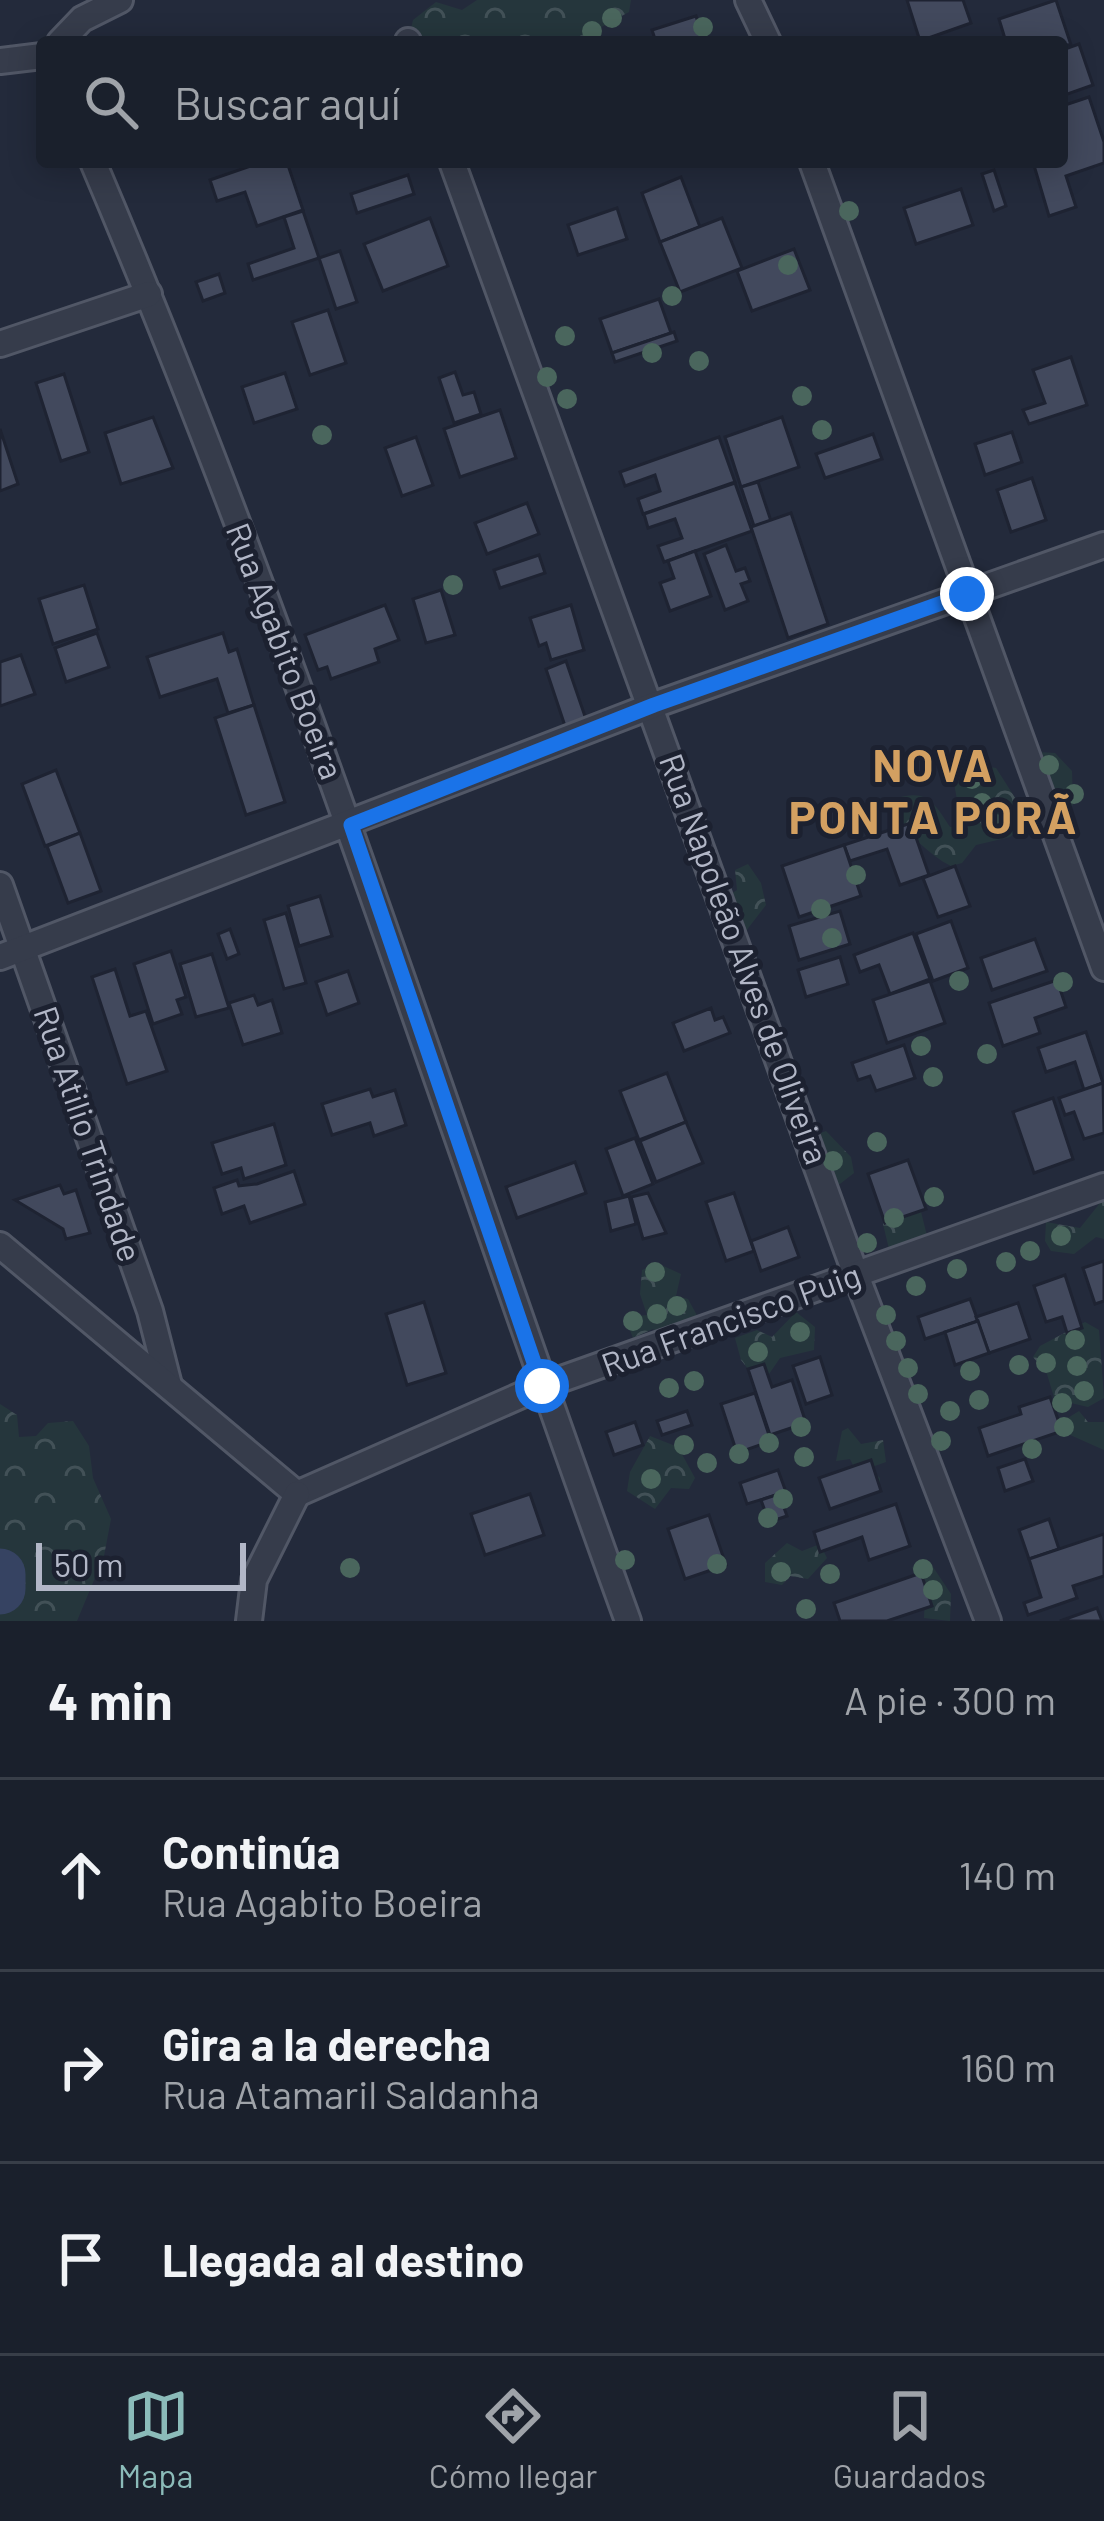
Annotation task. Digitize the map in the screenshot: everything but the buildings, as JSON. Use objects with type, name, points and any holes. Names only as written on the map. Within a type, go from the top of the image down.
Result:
[{"type":"street","points":[[66,36],[82,19],[120,0]]},
{"type":"street","points":[[748,0],[766,36]]},
{"type":"street","points":[[0,61],[36,57]]},
{"type":"street","name":"Rua Agabito Boeira","points":[[96,168],[149,294],[351,825],[542,1386],[628,1621]]},
{"type":"street","name":"Rua Napoleão Alves de Oliveira","points":[[454,168],[654,705],[856,1275],[988,1621]]},
{"type":"street","points":[[814,168],[1104,968]]},
{"type":"street","points":[[0,344],[149,294]]},
{"type":"street","points":[[11,953],[654,705],[1104,545]]},
{"type":"street","name":"Rua Atilio Trindade","points":[[0,886],[11,953],[150,1311],[169,1385]]},
{"type":"street","name":"Rua Francisco Puig","points":[[297,1494],[542,1386],[1104,1186]]},
{"type":"street","points":[[0,1244],[297,1494],[254,1580],[249,1621]]},
{"type":"green space","points":[[477,0],[631,0],[629,12],[585,36],[409,36],[413,20],[436,2],[462,10]]},
{"type":"green space","points":[[1038,752],[1055,753],[1072,771],[1073,805],[1061,818]]},
{"type":"green space","points":[[963,767],[996,768],[1021,807],[1019,829],[1010,837],[976,845],[962,863],[951,866],[891,819],[894,799],[922,796],[950,827],[962,827],[954,783]]},
{"type":"green space","points":[[748,864],[761,883],[766,905],[746,931],[729,895],[737,890],[735,870]]},
{"type":"green space","points":[[826,1131],[851,1157],[854,1173],[836,1187],[815,1135]]},
{"type":"green space","points":[[1104,1198],[1104,1239],[1096,1237],[1074,1254],[1051,1251],[1045,1241],[1046,1222],[1080,1228]]},
{"type":"green space","points":[[920,1208],[928,1240],[889,1249],[883,1224],[891,1215]]},
{"type":"green space","points":[[659,1264],[681,1274],[676,1296],[688,1299],[699,1319],[662,1338],[653,1329],[633,1338],[625,1317],[647,1315],[640,1294],[642,1270]]},
{"type":"green space","points":[[796,1312],[815,1327],[814,1350],[780,1358],[767,1377],[756,1379],[741,1360],[735,1338],[757,1330],[772,1337]]},
{"type":"green space","points":[[1085,1322],[1099,1330],[1104,1398],[1088,1407],[1071,1403],[1059,1414],[1047,1374],[1033,1357],[1040,1346]]},
{"type":"green space","points":[[0,1404],[17,1415],[19,1437],[36,1436],[48,1423],[73,1421],[89,1446],[93,1478],[111,1519],[104,1556],[77,1621],[0,1621]]},
{"type":"green space","points":[[1079,1411],[1088,1422],[1104,1422],[1104,1450],[1068,1434],[1063,1421]]},
{"type":"green space","points":[[848,1428],[861,1444],[883,1440],[886,1462],[869,1468],[880,1478],[880,1489],[858,1475],[850,1459],[836,1461],[842,1431]]},
{"type":"green space","points":[[650,1436],[678,1447],[695,1478],[689,1489],[671,1488],[655,1509],[627,1491],[630,1472]]},
{"type":"green space","points":[[787,1543],[802,1551],[820,1544],[827,1558],[808,1579],[790,1576],[782,1585],[765,1582],[765,1563]]},
{"type":"green space","points":[[929,1561],[951,1594],[950,1621],[924,1618],[925,1599],[912,1567]]},
{"type":"waterway","points":[[0,1574],[0,1589]]},
{"type":"district","name":"NOVA PONTA PORÃ","points":[[934,792]]},
{"type":"route","points":[[542,1386],[351,825],[654,705],[967,594]]}]
